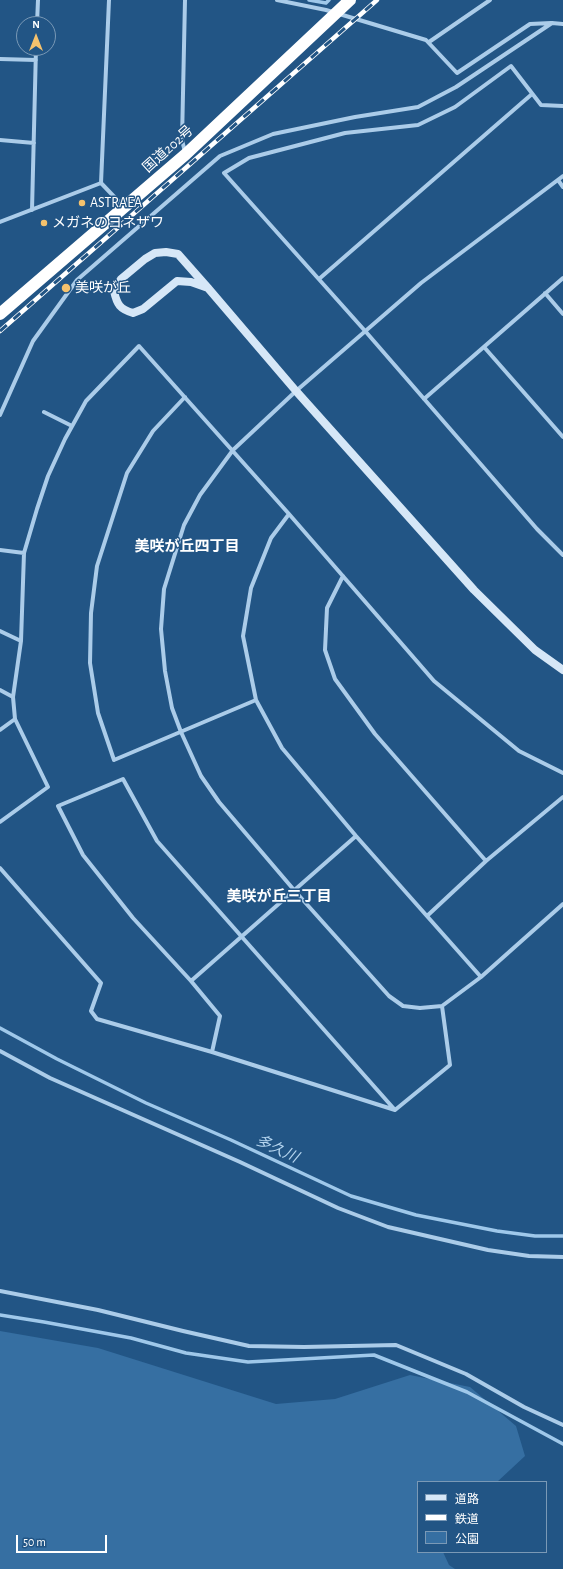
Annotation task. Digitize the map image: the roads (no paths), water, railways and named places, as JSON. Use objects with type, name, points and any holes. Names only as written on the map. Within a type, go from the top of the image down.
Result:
[{"type":"highway","name":"国道202号","points":[[0,314],[186,154],[350,0]]},
{"type":"street","points":[[37,16],[38,0]]},
{"type":"street","points":[[108,0],[101,183],[125,208]]},
{"type":"street","points":[[185,0],[182,140],[186,154]]},
{"type":"street","points":[[278,0],[336,13],[426,40],[457,73],[530,24],[563,24]]},
{"type":"street","points":[[429,42],[490,0]]},
{"type":"street","points":[[0,415],[32,341],[76,280],[220,156],[273,134],[355,117],[418,108],[456,86],[552,23]]},
{"type":"street","points":[[32,210],[36,56]]},
{"type":"street","points":[[0,59],[36,60]]},
{"type":"street","points":[[563,106],[541,105],[511,66],[455,108],[418,125],[345,133],[249,158],[224,173],[366,332],[537,529],[563,554]]},
{"type":"street","points":[[319,279],[532,94]]},
{"type":"street","points":[[0,140],[34,143]]},
{"type":"street","points":[[563,176],[421,283],[296,391],[233,450],[200,495],[184,525],[164,589],[161,629],[165,671],[172,708],[201,776],[219,802],[294,890],[389,996],[403,1006],[420,1008],[442,1006],[481,977],[563,904]]},
{"type":"street","points":[[558,180],[563,187]]},
{"type":"street","points":[[0,222],[101,183]]},
{"type":"street","points":[[208,288],[191,282],[177,281],[143,309],[133,313],[123,310],[116,301],[114,291],[121,279],[144,259],[155,253],[166,252],[178,254],[208,288],[296,391],[474,590],[535,650],[563,670]]},
{"type":"street","points":[[424,399],[563,278]]},
{"type":"street","points":[[545,294],[563,314]]},
{"type":"street","points":[[0,822],[48,787],[15,719],[13,697],[20,641],[24,553],[48,476],[72,426],[86,401],[139,346],[233,450],[434,681],[519,751],[563,773]]},
{"type":"street","points":[[484,347],[563,437]]},
{"type":"street","points":[[185,397],[154,431],[127,473],[97,566],[91,613],[90,663],[98,713],[114,760],[256,700]]},
{"type":"street","points":[[44,412],[72,426]]},
{"type":"street","points":[[289,514],[270,538],[251,588],[243,636],[256,700],[282,748],[356,836],[481,977]]},
{"type":"street","points":[[0,550],[24,553]]},
{"type":"street","points":[[343,576],[327,608],[325,650],[335,679],[375,734],[486,861]]},
{"type":"street","points":[[0,631],[20,641]]},
{"type":"street","points":[[0,690],[13,697]]},
{"type":"street","points":[[0,730],[15,719]]},
{"type":"street","points":[[212,1052],[220,1016],[191,981],[133,918],[83,855],[58,806],[123,779],[156,841],[395,1110]]},
{"type":"street","points":[[427,916],[486,861],[563,797]]},
{"type":"street","points":[[191,981],[356,836]]},
{"type":"street","points":[[0,868],[101,983],[91,1011],[97,1019],[212,1052],[395,1110]]},
{"type":"street","points":[[395,1110],[450,1065],[442,1006]]},
{"type":"street","points":[[0,1051],[50,1078],[240,1162],[338,1208],[388,1227],[488,1250],[529,1256],[563,1257]]},
{"type":"street","points":[[0,1291],[98,1310],[249,1346],[304,1347],[396,1345],[466,1374],[524,1407],[563,1425]]},
{"type":"waterway","points":[[309,0],[326,3],[329,0]]},
{"type":"waterway","name":"多久川","points":[[0,1028],[57,1059],[146,1103],[231,1140],[351,1196],[416,1215],[497,1231],[535,1236],[563,1236]]},
{"type":"waterway","points":[[0,1315],[131,1338],[186,1353],[248,1362],[374,1355],[467,1392],[563,1444]]},
{"type":"railway","points":[[0,331],[377,0]]},
{"type":"place","name":"ASTRAEA","points":[[82,203]]},
{"type":"place","name":"メガネのヨネザワ","points":[[44,223]]},
{"type":"place","name":"美咲が丘","points":[[66,288]]},
{"type":"district","name":"美咲が丘四丁目","points":[[187,546]]},
{"type":"district","name":"美咲が丘三丁目","points":[[279,896]]}]
